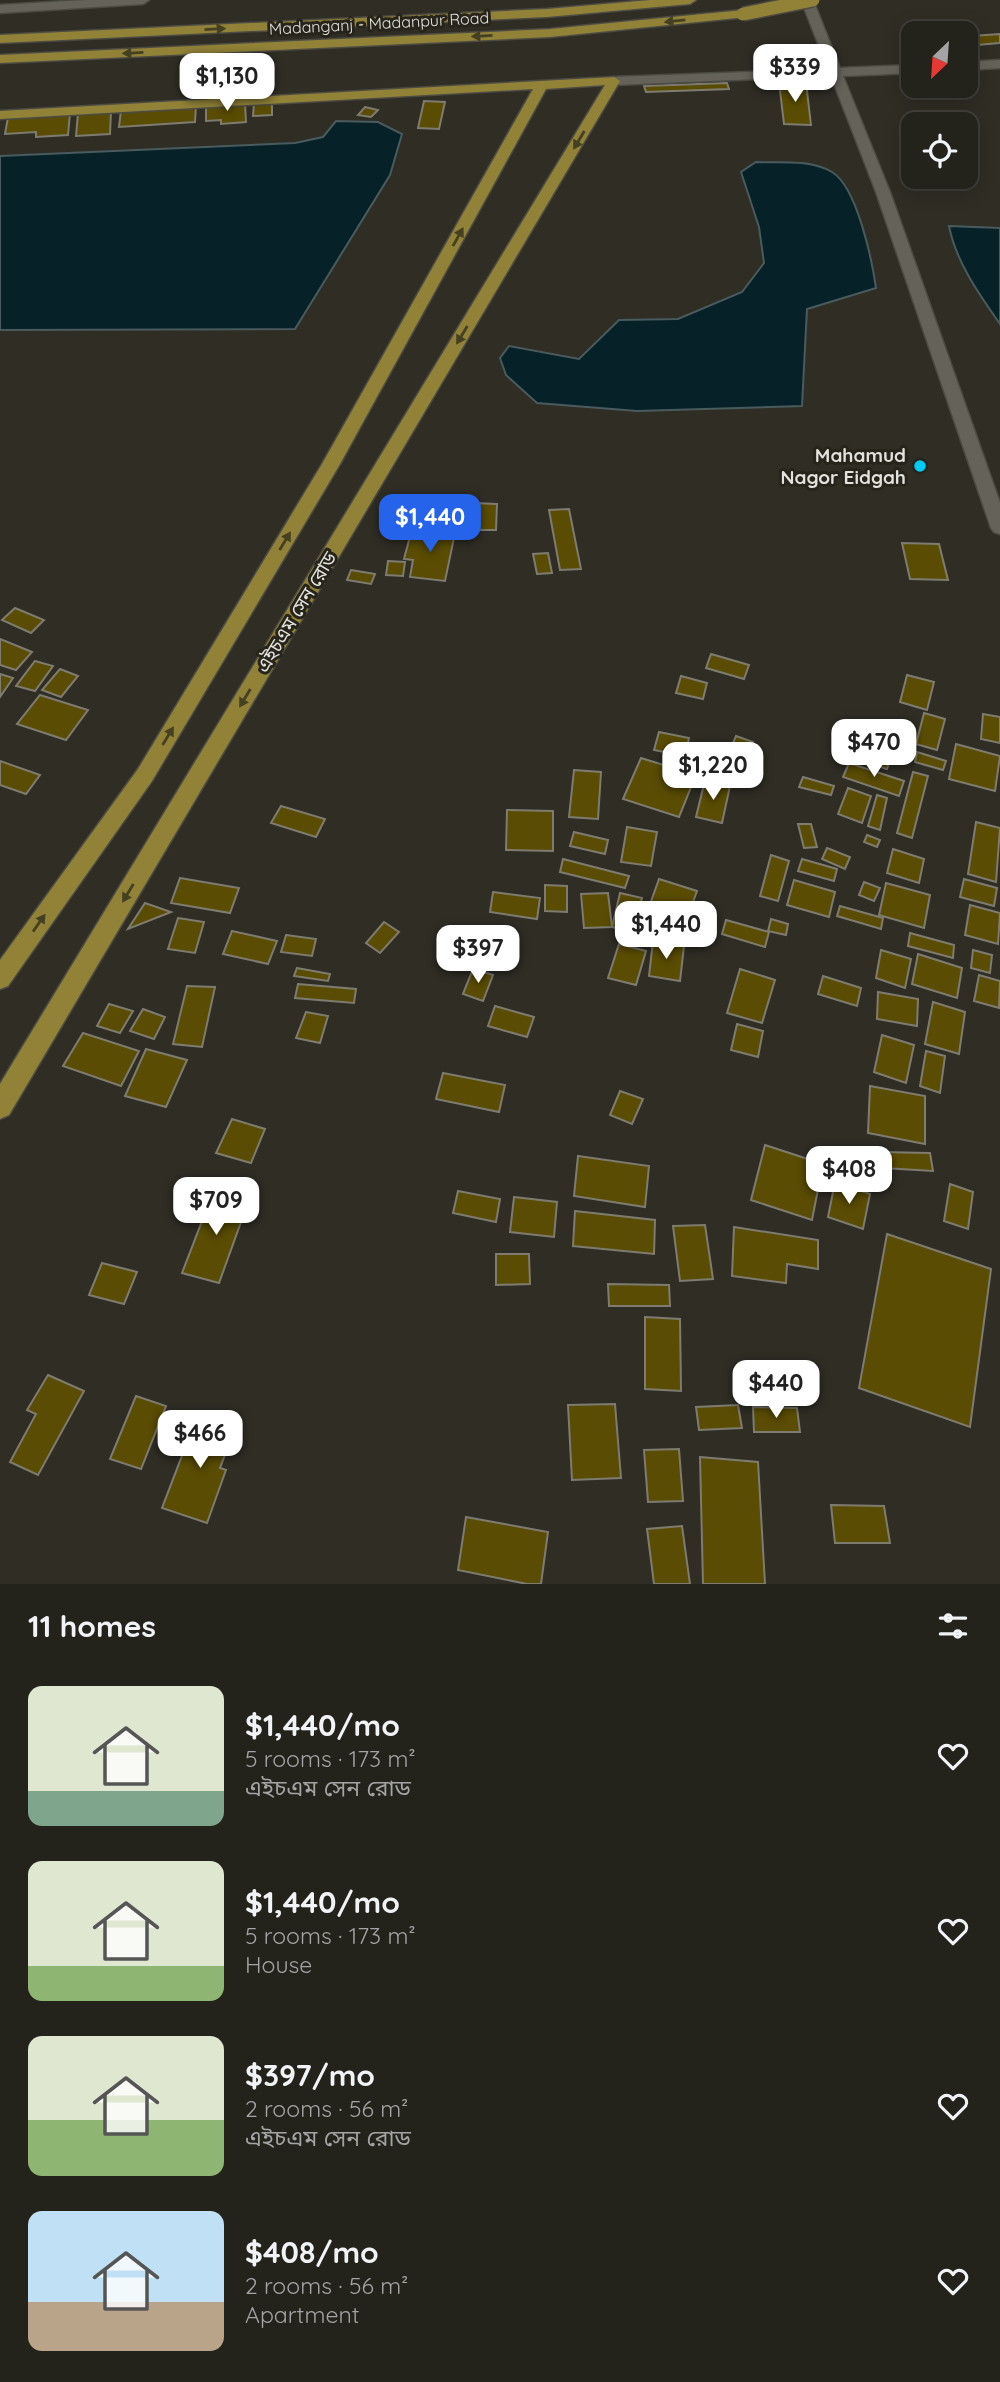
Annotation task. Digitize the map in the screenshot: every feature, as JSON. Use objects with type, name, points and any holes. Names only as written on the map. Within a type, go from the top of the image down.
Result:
[{"type":"main road","name":"Madanganj - Madanpur Road","points":[[0,39],[547,13],[690,0]]},
{"type":"main road","name":"Madanganj - Madanpur Road","points":[[0,59],[550,33],[743,14],[813,0]]},
{"type":"main road","points":[[0,115],[614,81]]},
{"type":"main road","name":"এইচএম সেন রোড","points":[[0,1107],[614,81]]},
{"type":"main road","points":[[0,979],[145,775],[331,464],[543,83]]},
{"type":"street","points":[[0,9],[143,0]]},
{"type":"street","points":[[807,0],[883,192],[1000,528]]},
{"type":"street","points":[[978,65],[1000,64]]},
{"type":"street","points":[[614,81],[901,70]]},
{"type":"water","points":[[336,121],[378,122],[402,134],[390,175],[295,329],[0,330],[0,156],[295,143],[323,137]]},
{"type":"water","points":[[756,162],[814,165],[832,172],[841,180],[862,225],[874,276],[876,288],[807,309],[802,406],[637,411],[537,403],[506,375],[500,358],[509,346],[579,359],[619,320],[678,319],[742,292],[764,263],[759,227],[741,172]]},
{"type":"water","points":[[949,226],[1000,228],[1000,324],[963,265]]},
{"type":"building","points":[[1000,34],[1000,43],[978,45],[978,35]]},
{"type":"building","points":[[779,82],[806,83],[811,125],[784,124]]},
{"type":"building","points":[[727,83],[729,89],[646,92],[644,86]]},
{"type":"building","points":[[424,101],[445,102],[439,129],[418,128]]},
{"type":"building","points":[[272,102],[272,115],[253,116],[254,103]]},
{"type":"building","points":[[245,103],[246,122],[221,124],[221,120],[206,121],[206,106]]},
{"type":"building","points":[[196,106],[195,122],[119,127],[121,110]]},
{"type":"building","points":[[365,107],[378,110],[371,117],[358,115]]},
{"type":"building","points":[[111,111],[110,134],[76,136],[78,113]]},
{"type":"building","points":[[70,113],[68,135],[36,137],[36,132],[5,134],[8,117]]},
{"type":"building","points":[[474,503],[497,504],[496,530],[472,530]]},
{"type":"building","points":[[569,509],[581,569],[560,570],[549,510]]},
{"type":"building","points":[[412,529],[455,533],[445,581],[410,577],[413,560],[404,559]]},
{"type":"building","points":[[902,543],[939,544],[948,580],[910,579]]},
{"type":"building","points":[[548,553],[552,573],[537,574],[533,554]]},
{"type":"building","points":[[388,561],[405,562],[403,576],[386,575]]},
{"type":"building","points":[[351,570],[375,574],[371,584],[347,580]]},
{"type":"building","points":[[15,608],[44,620],[31,633],[2,620]]},
{"type":"building","points":[[0,639],[32,652],[16,670],[0,665]]},
{"type":"building","points":[[711,654],[749,665],[744,679],[706,668]]},
{"type":"building","points":[[35,661],[53,666],[35,691],[16,686]]},
{"type":"building","points":[[60,669],[78,676],[61,697],[42,690]]},
{"type":"building","points":[[0,674],[13,678],[0,697]]},
{"type":"building","points":[[907,675],[934,682],[927,710],[900,702]]},
{"type":"building","points":[[681,676],[707,683],[703,699],[676,693]]},
{"type":"building","points":[[40,695],[88,710],[66,740],[17,724]]},
{"type":"building","points":[[924,713],[945,719],[937,750],[916,744]]},
{"type":"building","points":[[983,714],[1000,717],[1000,743],[981,739]]},
{"type":"building","points":[[880,726],[914,735],[910,749],[876,739]]},
{"type":"building","points":[[659,732],[689,738],[685,756],[654,750]]},
{"type":"building","points":[[736,736],[753,742],[743,763],[727,757]]},
{"type":"building","points":[[853,744],[891,756],[887,769],[849,757]]},
{"type":"building","points":[[956,744],[1000,756],[995,791],[949,779]]},
{"type":"building","points":[[917,752],[946,761],[943,770],[915,762]]},
{"type":"building","points":[[641,758],[696,775],[679,817],[623,799]]},
{"type":"building","points":[[0,761],[40,775],[26,794],[0,785]]},
{"type":"building","points":[[849,763],[904,781],[899,796],[843,777]]},
{"type":"building","points":[[574,770],[601,772],[598,819],[569,817]]},
{"type":"building","points":[[913,772],[928,776],[912,838],[897,833]]},
{"type":"building","points":[[803,777],[834,786],[831,795],[799,787]]},
{"type":"building","points":[[705,780],[730,786],[722,823],[696,817]]},
{"type":"building","points":[[848,788],[871,796],[862,823],[838,814]]},
{"type":"building","points":[[877,795],[887,798],[880,830],[868,826]]},
{"type":"building","points":[[281,806],[325,819],[316,837],[271,823]]},
{"type":"building","points":[[507,810],[553,811],[553,851],[506,850]]},
{"type":"building","points":[[976,822],[1000,828],[996,882],[968,874]]},
{"type":"building","points":[[798,824],[811,824],[817,847],[804,848]]},
{"type":"building","points":[[627,827],[657,832],[651,866],[621,862]]},
{"type":"building","points":[[574,832],[608,840],[605,854],[570,846]]},
{"type":"building","points":[[867,835],[880,840],[877,847],[864,842]]},
{"type":"building","points":[[827,848],[850,857],[845,869],[822,859]]},
{"type":"building","points":[[893,849],[924,859],[919,883],[887,873]]},
{"type":"building","points":[[771,855],[789,861],[778,901],[760,896]]},
{"type":"building","points":[[563,859],[629,876],[625,888],[560,872]]},
{"type":"building","points":[[802,859],[837,869],[834,881],[798,871]]},
{"type":"building","points":[[180,878],[239,888],[230,913],[171,903]]},
{"type":"building","points":[[659,879],[697,891],[683,930],[645,918]]},
{"type":"building","points":[[964,879],[997,888],[994,906],[960,897]]},
{"type":"building","points":[[794,880],[835,892],[829,917],[787,905]]},
{"type":"building","points":[[864,882],[880,888],[874,901],[859,895]]},
{"type":"building","points":[[886,883],[930,895],[924,928],[879,915]]},
{"type":"building","points":[[545,885],[567,886],[567,912],[545,911]]},
{"type":"building","points":[[493,892],[540,898],[537,919],[490,912]]},
{"type":"building","points":[[608,893],[612,927],[584,928],[581,894]]},
{"type":"building","points":[[620,893],[642,898],[633,932],[612,927]]},
{"type":"building","points":[[145,903],[171,912],[128,929]]},
{"type":"building","points":[[970,905],[1000,913],[998,944],[965,935]]},
{"type":"building","points":[[840,906],[883,918],[881,929],[837,916]]},
{"type":"building","points":[[178,918],[204,922],[195,953],[168,949]]},
{"type":"building","points":[[771,919],[788,924],[786,935],[768,931]]},
{"type":"building","points":[[726,920],[769,932],[765,947],[722,934]]},
{"type":"building","points":[[384,922],[399,932],[380,953],[366,943]]},
{"type":"building","points":[[232,931],[277,941],[268,964],[223,954]]},
{"type":"building","points":[[910,933],[954,945],[953,958],[908,946]]},
{"type":"building","points":[[286,935],[316,939],[312,956],[281,952]]},
{"type":"building","points":[[653,941],[684,946],[680,981],[649,976]]},
{"type":"building","points":[[619,944],[646,951],[636,985],[608,978]]},
{"type":"building","points":[[881,950],[911,959],[905,988],[876,978]]},
{"type":"building","points":[[973,950],[992,955],[990,973],[971,968]]},
{"type":"building","points":[[918,954],[962,968],[957,998],[912,984]]},
{"type":"building","points":[[297,968],[330,974],[328,981],[294,976]]},
{"type":"building","points":[[473,969],[493,975],[483,1001],[463,994]]},
{"type":"building","points":[[740,969],[775,980],[762,1023],[727,1013]]},
{"type":"building","points":[[979,975],[1000,981],[999,1008],[974,1001]]},
{"type":"building","points":[[823,976],[861,988],[857,1006],[818,994]]},
{"type":"building","points":[[298,984],[356,989],[354,1003],[295,998]]},
{"type":"building","points":[[187,986],[215,987],[202,1047],[173,1044]]},
{"type":"building","points":[[878,992],[918,999],[917,1026],[877,1019]]},
{"type":"building","points":[[933,1002],[965,1012],[959,1054],[925,1044]]},
{"type":"building","points":[[109,1004],[133,1011],[120,1033],[97,1026]]},
{"type":"building","points":[[495,1006],[534,1017],[527,1037],[488,1026]]},
{"type":"building","points":[[143,1009],[165,1017],[154,1039],[130,1031]]},
{"type":"building","points":[[306,1012],[328,1016],[320,1043],[296,1038]]},
{"type":"building","points":[[737,1024],[763,1031],[758,1057],[731,1050]]},
{"type":"building","points":[[83,1033],[139,1051],[121,1086],[63,1066]]},
{"type":"building","points":[[882,1035],[914,1045],[906,1083],[874,1072]]},
{"type":"building","points":[[146,1049],[187,1060],[166,1107],[125,1096]]},
{"type":"building","points":[[926,1051],[945,1056],[940,1093],[920,1086]]},
{"type":"building","points":[[443,1073],[505,1085],[499,1112],[436,1099]]},
{"type":"building","points":[[870,1086],[925,1096],[925,1144],[868,1133]]},
{"type":"building","points":[[620,1091],[643,1099],[632,1124],[610,1115]]},
{"type":"building","points":[[232,1119],[265,1129],[251,1163],[216,1153]]},
{"type":"building","points":[[765,1145],[823,1164],[812,1220],[751,1200]]},
{"type":"building","points":[[881,1152],[930,1153],[933,1171],[883,1168]]},
{"type":"building","points":[[578,1156],[649,1166],[645,1207],[574,1196]]},
{"type":"building","points":[[835,1182],[870,1194],[863,1229],[828,1217]]},
{"type":"building","points":[[950,1184],[973,1192],[968,1229],[944,1221]]},
{"type":"building","points":[[214,1190],[249,1200],[219,1283],[182,1273]]},
{"type":"building","points":[[458,1191],[500,1199],[496,1222],[453,1213]]},
{"type":"building","points":[[514,1197],[557,1202],[554,1237],[510,1232]]},
{"type":"building","points":[[575,1211],[655,1220],[654,1254],[573,1246]]},
{"type":"building","points":[[705,1225],[713,1279],[680,1281],[673,1226]]},
{"type":"building","points":[[734,1227],[818,1240],[818,1269],[787,1264],[786,1283],[732,1276]]},
{"type":"building","points":[[887,1234],[991,1269],[970,1427],[859,1388]]},
{"type":"building","points":[[496,1254],[529,1254],[530,1284],[496,1285]]},
{"type":"building","points":[[102,1263],[137,1272],[124,1304],[89,1295]]},
{"type":"building","points":[[608,1284],[669,1285],[670,1306],[609,1306]]},
{"type":"building","points":[[645,1317],[680,1319],[681,1391],[645,1389]]},
{"type":"building","points":[[48,1375],[84,1391],[38,1475],[10,1462],[36,1414],[27,1410]]},
{"type":"building","points":[[136,1396],[166,1406],[141,1469],[110,1459]]},
{"type":"building","points":[[615,1404],[621,1478],[572,1480],[568,1405]]},
{"type":"building","points":[[738,1405],[742,1428],[699,1430],[696,1407]]},
{"type":"building","points":[[753,1407],[797,1408],[800,1432],[754,1432]]},
{"type":"building","points":[[198,1414],[236,1426],[220,1468],[226,1470],[207,1523],[162,1508]]},
{"type":"building","points":[[679,1449],[683,1501],[648,1502],[644,1450]]},
{"type":"building","points":[[700,1457],[758,1462],[765,1584],[703,1584]]},
{"type":"building","points":[[831,1505],[884,1506],[890,1543],[835,1543]]},
{"type":"building","points":[[466,1517],[548,1532],[541,1584],[527,1584],[458,1570]]},
{"type":"building","points":[[682,1526],[690,1584],[654,1584],[647,1529]]},
{"type":"place","name":"Mahamud Nagor Eidgah","points":[[920,466]]}]
